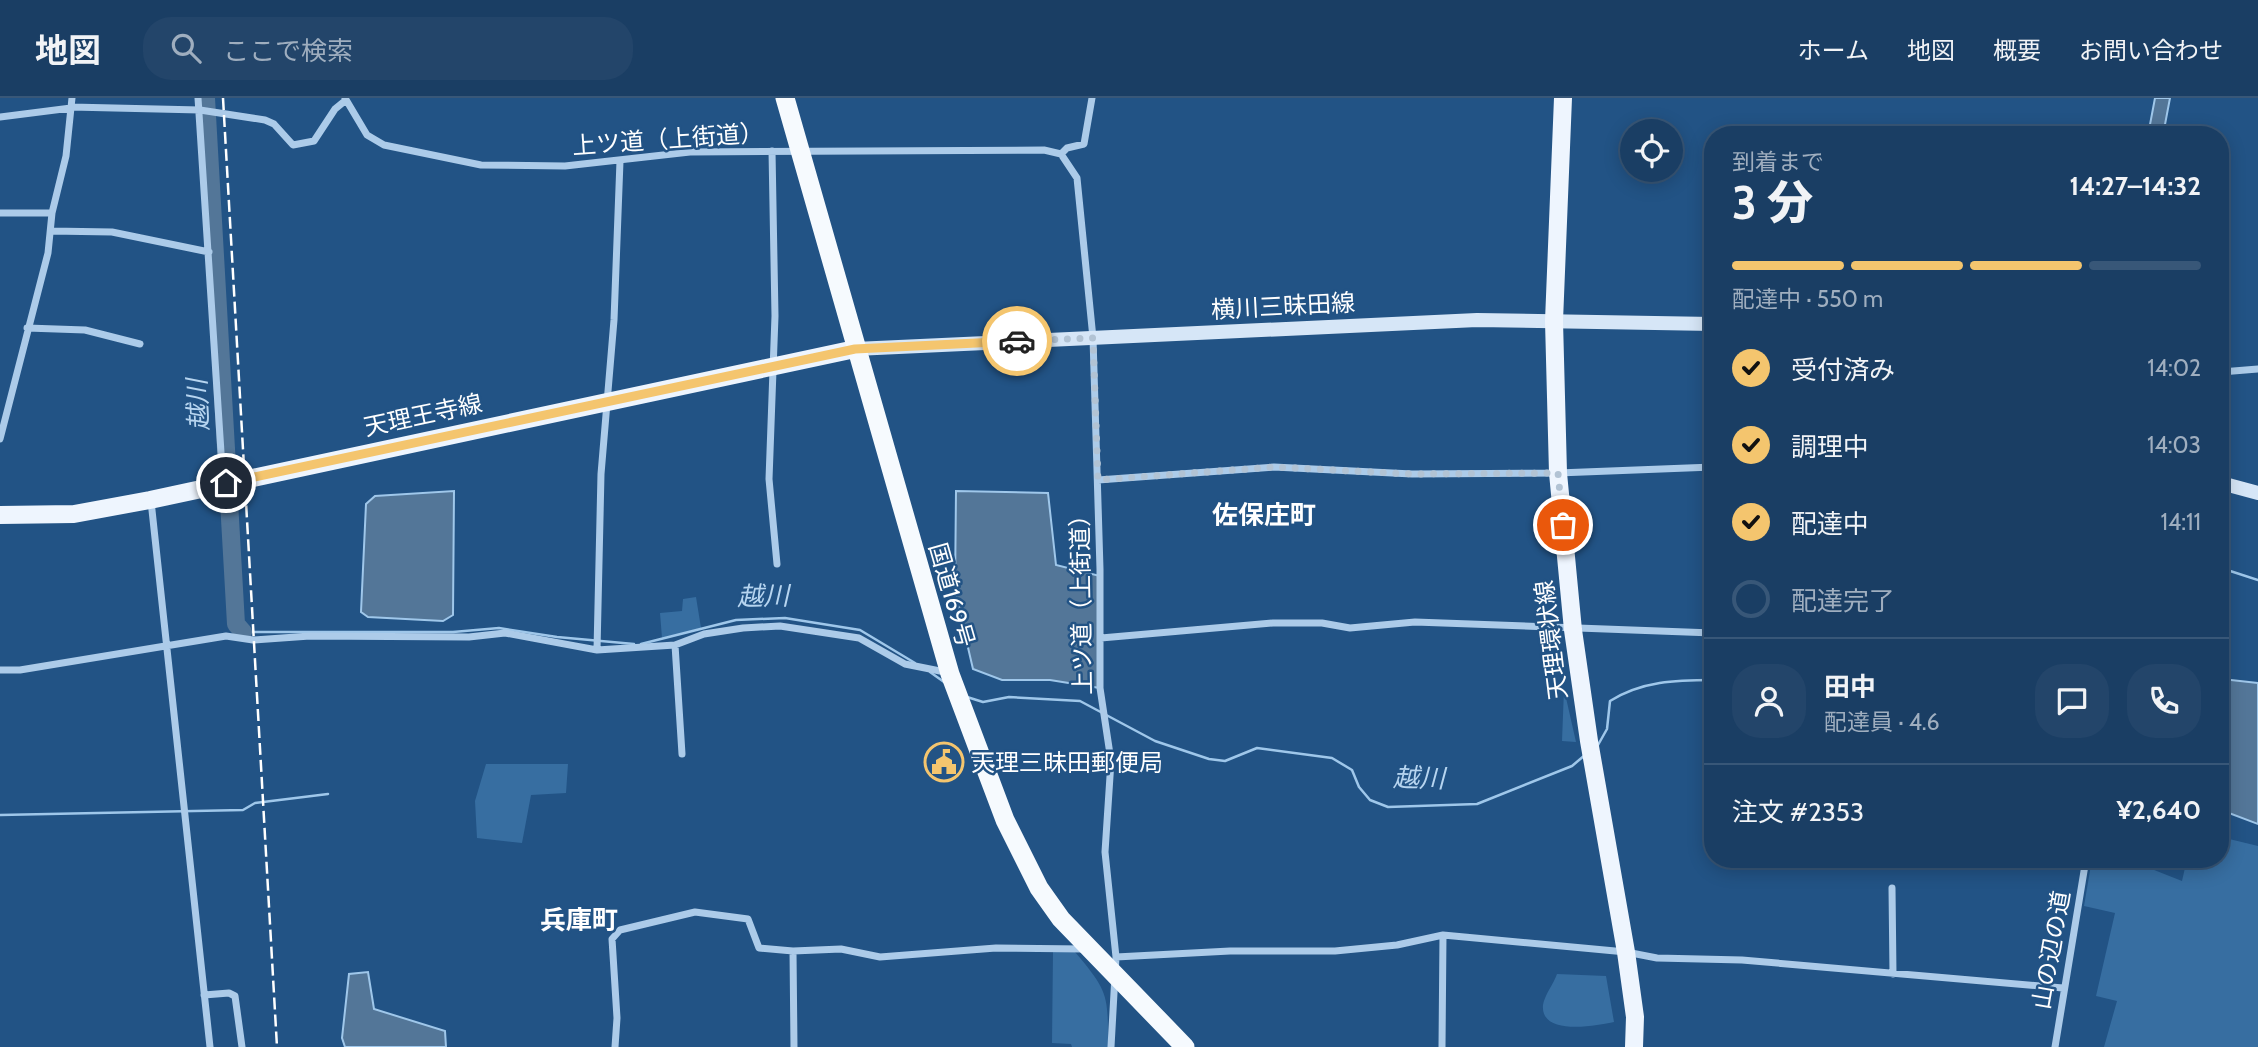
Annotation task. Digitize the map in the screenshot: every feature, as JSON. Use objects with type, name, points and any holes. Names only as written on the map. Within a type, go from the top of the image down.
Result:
[{"type":"highway","name":"国道169号","points":[[785,98],[950,674],[1020,853],[1039,888],[1088,949],[1115,966],[1185,1047]]},
{"type":"main road","name":"天理環状線","points":[[1563,98],[1554,321],[1558,473],[1573,630],[1589,741],[1626,952],[1635,1017],[1634,1047]]},
{"type":"main road","name":"横川三昧田線","points":[[855,349],[1477,320],[1704,324]]},
{"type":"main road","name":"天理王寺線","points":[[0,515],[74,514],[150,500],[855,349]]},
{"type":"main road","points":[[2229,485],[2258,494]]},
{"type":"street","points":[[198,98],[229,482]]},
{"type":"street","points":[[1061,154],[1067,148],[1084,144],[1092,98]]},
{"type":"street","points":[[0,117],[71,104],[200,110],[265,120],[274,124],[293,145],[305,144],[320,135],[335,108],[346,99]]},
{"type":"street","name":"上ツ道（上街道）","points":[[346,99],[367,135],[384,145],[481,165],[519,167],[690,152],[1044,150],[1061,154],[1077,178],[1093,338],[1098,480],[1100,688],[1111,761],[1105,852],[1115,966],[1111,1047]]},
{"type":"street","points":[[0,439],[41,282],[52,213],[66,156],[71,104]]},
{"type":"street","points":[[772,151],[773,365],[769,479],[777,564]]},
{"type":"street","points":[[597,650],[605,402],[614,320],[620,160]]},
{"type":"street","points":[[0,213],[52,213]]},
{"type":"street","points":[[51,231],[112,232],[209,252]]},
{"type":"street","points":[[27,328],[85,330],[140,344]]},
{"type":"street","points":[[2229,371],[2258,369]]},
{"type":"street","points":[[1098,480],[1274,467],[1412,474],[1558,473],[1704,467]]},
{"type":"street","points":[[150,500],[210,1047]]},
{"type":"street","points":[[1101,638],[1273,623],[1322,622],[1350,628],[1415,622],[1704,633]]},
{"type":"street","points":[[0,670],[20,670],[226,636],[253,640],[310,636],[469,638],[505,633],[597,650],[675,645],[717,632],[780,626],[859,638],[905,664],[950,674]]},
{"type":"street","points":[[675,645],[682,754]]},
{"type":"street","name":"山の辺の道","points":[[2054,1047],[2084,868]]},
{"type":"street","points":[[1892,888],[1893,974]]},
{"type":"street","points":[[615,1047],[617,1018],[612,939],[620,930],[695,912],[748,919],[759,948],[793,951],[841,949],[880,957],[996,948],[1088,949]]},
{"type":"street","points":[[1442,1047],[1443,934]]},
{"type":"street","points":[[1115,966],[1230,951],[1335,951],[1397,945],[1443,934],[1626,952],[1657,958],[1742,960],[2063,988]]},
{"type":"street","points":[[793,951],[794,1047]]},
{"type":"street","points":[[204,995],[229,993],[235,996],[242,1047]]},
{"type":"shaded area","points":[[2155,98],[2170,98],[2165,126],[2150,126]]},
{"type":"shaded area","points":[[454,491],[453,615],[443,621],[368,617],[361,612],[366,504],[375,496]]},
{"type":"shaded area","points":[[956,491],[1048,493],[1056,565],[1100,576],[1100,688],[1050,680],[1002,680],[973,669],[955,592]]},
{"type":"shaded area","points":[[696,597],[701,628],[662,638],[660,613],[682,611],[683,599]]},
{"type":"shaded area","points":[[2229,680],[2258,683],[2258,824],[2229,813]]},
{"type":"shaded area","points":[[1564,689],[1576,742],[1562,741]]},
{"type":"shaded area","points":[[486,764],[568,764],[566,793],[531,795],[522,843],[477,838],[475,801]]},
{"type":"shaded area","points":[[2229,839],[2258,846],[2258,1047],[2104,1047],[2117,1001],[2096,996],[2115,913],[2084,906],[2090,868],[2149,868],[2182,881],[2185,868],[2229,868]]},
{"type":"shaded area","points":[[1053,952],[1075,952],[1100,986],[1107,1005],[1108,1047],[1072,1047],[1071,1044],[1052,1043]]},
{"type":"shaded area","points":[[368,972],[374,1009],[445,1031],[446,1047],[345,1047],[342,1038],[349,974]]},
{"type":"shaded area","points":[[1557,974],[1606,976],[1614,1022],[1570,1027],[1550,1021],[1544,1015],[1543,1005]]},
{"type":"waterway","name":"越川","points":[[206,98],[236,624],[243,632]]},
{"type":"waterway","name":"越川","points":[[2229,571],[2258,580]]},
{"type":"waterway","name":"越川","points":[[641,644],[736,620],[785,618],[860,630],[915,663]]},
{"type":"waterway","name":"越川","points":[[243,632],[453,632],[499,628],[557,637],[634,644]]},
{"type":"waterway","name":"越川","points":[[930,672],[944,682]]},
{"type":"waterway","name":"越川","points":[[1598,745],[1607,729],[1610,701],[1634,689],[1647,686],[1673,681],[1704,680]]},
{"type":"waterway","name":"越川","points":[[967,697],[983,702],[1009,697],[1080,701],[1155,741],[1209,759],[1225,761],[1257,748],[1332,758],[1352,770],[1359,787],[1370,800],[1388,807],[1477,804],[1572,766],[1585,755]]},
{"type":"waterway","points":[[0,815],[243,810],[255,803],[328,794]]},
{"type":"railway","points":[[223,98],[277,1047]]},
{"type":"way so far","points":[[1017,341],[1093,338],[1098,480],[1274,467],[1412,474],[1558,473],[1563,525]]},
{"type":"place","name":"天理三昧田郵便局","points":[[944,762]]},
{"type":"district","name":"佐保庄町","points":[[1264,515]]},
{"type":"district","name":"兵庫町","points":[[579,920]]},
{"type":"route","points":[[226,483],[855,349],[1017,341]]}]
